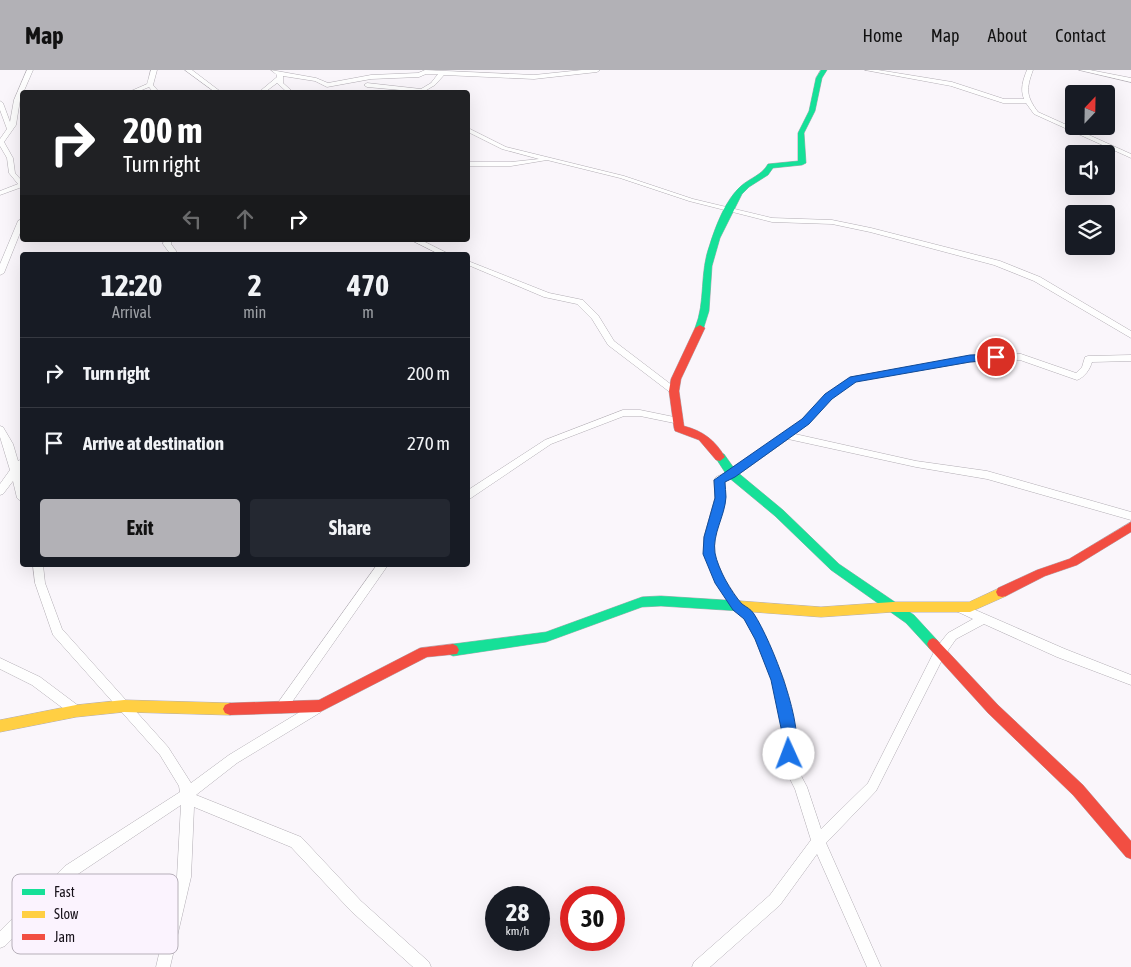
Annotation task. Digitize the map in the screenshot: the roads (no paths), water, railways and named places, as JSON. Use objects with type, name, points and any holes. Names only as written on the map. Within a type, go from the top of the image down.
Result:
[{"type":"street","points":[[21,90],[30,70]]},
{"type":"street","points":[[150,86],[154,70]]},
{"type":"street","points":[[188,70],[215,90]]},
{"type":"street","points":[[278,74],[316,80],[327,84],[356,76],[443,72],[534,77],[597,70]]},
{"type":"street","points":[[824,70],[819,78],[812,111],[800,133],[802,163],[771,166],[769,171],[748,183],[730,209],[712,249],[706,282],[708,300],[706,315],[676,379],[674,391],[679,428],[700,434],[710,442],[732,474],[779,513],[835,567],[910,619],[993,709],[1078,790],[1131,852]]},
{"type":"street","points":[[868,70],[952,84],[1003,101],[1026,101]]},
{"type":"street","points":[[1030,70],[1024,85],[1024,93],[1026,101],[1036,113],[1131,156]]},
{"type":"street","points":[[1082,70],[1131,80]]},
{"type":"street","points":[[424,90],[443,72]]},
{"type":"street","points":[[264,90],[278,74]]},
{"type":"street","points":[[278,74],[280,84],[288,90]]},
{"type":"street","points":[[356,76],[376,90]]},
{"type":"street","points":[[367,85],[413,90]]},
{"type":"street","points":[[139,90],[150,86]]},
{"type":"street","points":[[150,86],[154,90]]},
{"type":"street","points":[[20,93],[11,126],[2,137],[1,142],[10,158],[12,174],[20,182]]},
{"type":"street","points":[[0,103],[11,126]]},
{"type":"street","points":[[11,126],[20,124]]},
{"type":"street","points":[[470,131],[504,148],[622,177],[691,200],[772,220],[832,222],[871,230],[997,263],[1037,279],[1131,335]]},
{"type":"street","points":[[474,141],[488,141]]},
{"type":"street","points":[[470,164],[511,164],[547,159]]},
{"type":"street","points":[[0,193],[20,185]]},
{"type":"street","points":[[0,273],[20,226]]},
{"type":"street","points":[[419,242],[441,252]]},
{"type":"street","points":[[470,264],[547,295],[580,302],[595,317],[611,343],[674,391]]},
{"type":"street","points":[[874,967],[818,841],[802,787],[791,769],[788,728],[778,680],[760,637],[748,615],[737,607],[720,580],[709,554],[710,537],[720,498],[719,480],[732,474],[805,422],[829,396],[854,380],[970,359],[1021,356],[1077,377],[1086,368],[1088,359],[1131,358]]},
{"type":"street","points":[[470,494],[548,442],[623,413],[640,413],[679,421]]},
{"type":"street","points":[[0,429],[20,492]]},
{"type":"street","points":[[786,435],[916,464],[987,475],[1131,516]]},
{"type":"street","points":[[0,491],[20,465]]},
{"type":"street","points":[[67,874],[187,796],[233,759],[320,706],[425,652],[471,649],[546,637],[642,602],[661,601],[821,612],[893,607],[970,607],[1041,573],[1073,562],[1131,526]]},
{"type":"street","points":[[38,567],[40,583],[57,632],[164,751],[185,784],[187,796],[184,877],[178,903]]},
{"type":"street","points":[[282,708],[382,567]]},
{"type":"street","points":[[960,608],[1131,680]]},
{"type":"street","points":[[699,967],[775,900],[818,841],[872,787],[940,652],[952,636],[983,619]]},
{"type":"street","points":[[0,663],[36,681],[76,711]]},
{"type":"street","points":[[0,726],[76,711],[124,706],[282,708],[320,706]]},
{"type":"street","points":[[187,796],[296,842],[356,906],[424,967]]},
{"type":"street","points":[[0,941],[12,929]]},
{"type":"street","points":[[163,967],[166,954]]}]
